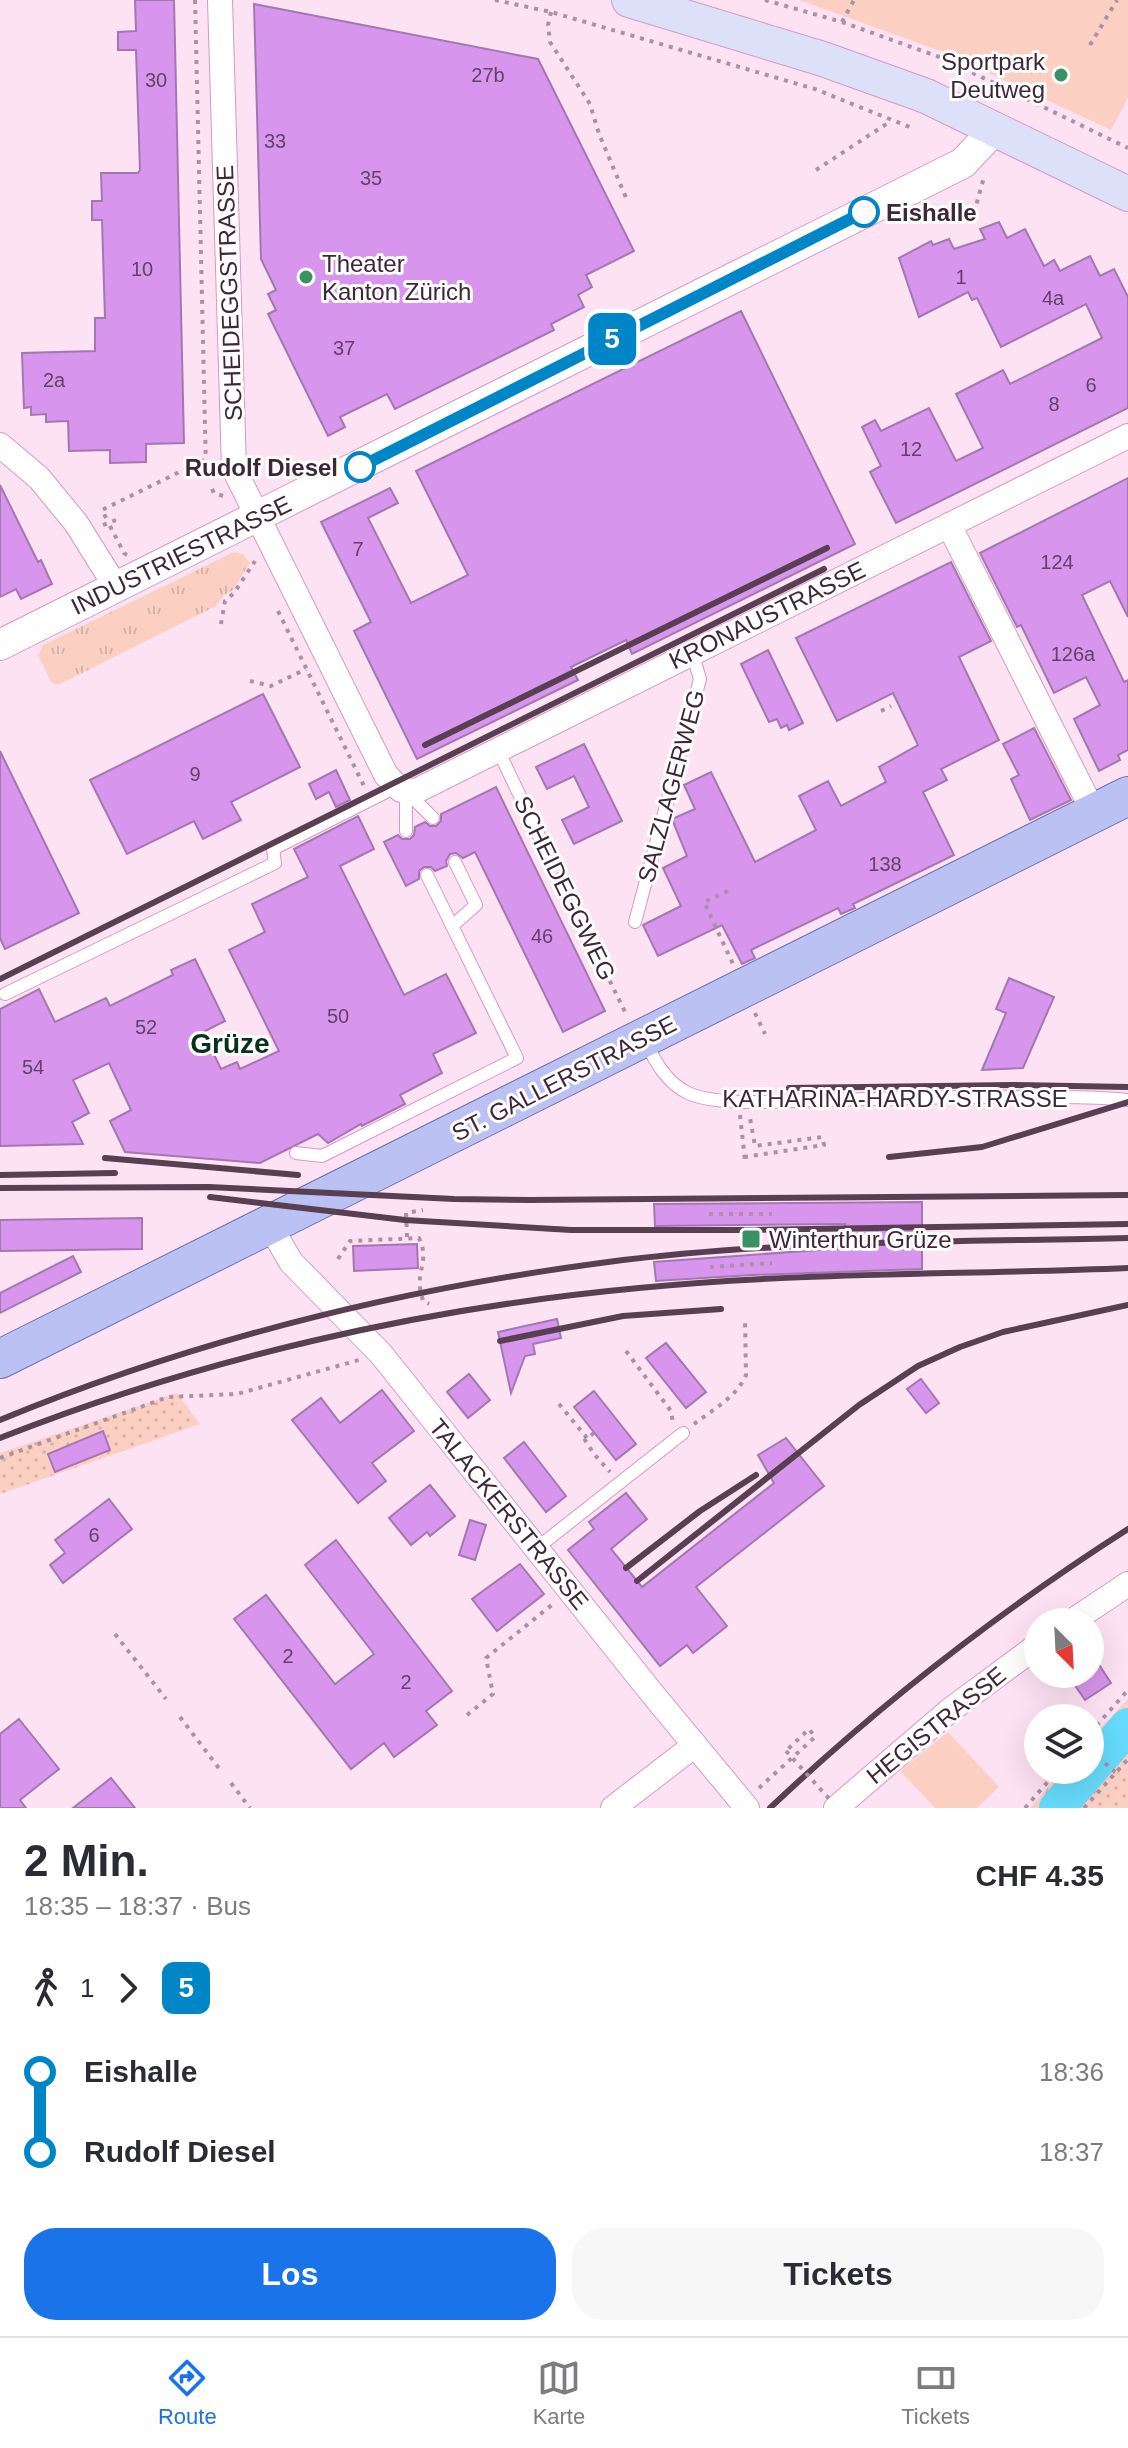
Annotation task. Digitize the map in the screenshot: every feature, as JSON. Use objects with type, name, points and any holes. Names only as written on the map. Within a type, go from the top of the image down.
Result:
[{"type":"main road","points":[[629,0],[823,59],[926,96],[1128,194]]},
{"type":"main road","name":"ST. GALLERSTRASSE","points":[[0,1359],[269,1224],[637,1030],[748,996],[1128,796]]},
{"type":"street","name":"SCHEIDEGGSTRASSE","points":[[220,0],[234,469],[394,792]]},
{"type":"street","name":"INDUSTRIESTRASSE","points":[[0,645],[963,163],[995,129]]},
{"type":"street","name":"KRONAUSTRASSE","points":[[394,792],[416,791],[1128,436]]},
{"type":"street","points":[[0,445],[39,478],[76,523],[116,587]]},
{"type":"street","points":[[949,525],[1094,813]]},
{"type":"street","name":"TALACKERSTRASSE","points":[[269,1224],[291,1262],[381,1354],[695,1745],[749,1801]]},
{"type":"street","points":[[1092,1608],[1128,1584]]},
{"type":"street","name":"HEGISTRASSE","points":[[835,1806],[949,1711],[1024,1655]]},
{"type":"street","points":[[613,1808],[695,1745]]},
{"type":"lane","name":"SALZLAGERWEG","points":[[635,922],[700,679],[692,652]]},
{"type":"lane","name":"SCHEIDEGGWEG","points":[[498,750],[550,859]]},
{"type":"lane","name":"SCHEIDEGGSTRASSE","points":[[394,792],[433,818]]},
{"type":"lane","points":[[2,991],[275,863],[273,849],[394,792],[406,831]]},
{"type":"lane","points":[[452,926],[476,905],[455,862]]},
{"type":"lane","points":[[296,1153],[322,1156],[517,1058],[427,875]]},
{"type":"lane","name":"KATHARINA-HARDY-STRASSE","points":[[637,1030],[660,1069],[677,1086],[699,1097],[711,1099],[771,1101],[1006,1096],[1128,1100]]},
{"type":"lane","points":[[537,1548],[683,1433]]},
{"type":"path","points":[[195,0],[206,468]]},
{"type":"path","points":[[495,0],[551,12],[815,89],[912,128]]},
{"type":"path","points":[[765,0],[842,22],[942,58],[1128,148]]},
{"type":"path","points":[[842,22],[854,0]]},
{"type":"path","points":[[1090,45],[1117,0]]},
{"type":"path","points":[[551,12],[548,25],[550,42],[590,104],[627,200]]},
{"type":"path","points":[[816,170],[892,120]]},
{"type":"path","points":[[974,213],[985,176]]},
{"type":"path","points":[[106,518],[102,510],[204,460]]},
{"type":"path","points":[[221,624],[225,601],[255,561],[261,575]]},
{"type":"path","points":[[274,602],[365,788],[394,792]]},
{"type":"path","points":[[250,681],[271,686],[306,669]]},
{"type":"path","points":[[881,711],[891,706]]},
{"type":"path","name":"SCHEIDEGGWEG","points":[[550,859],[637,1030]]},
{"type":"path","points":[[728,891],[704,902],[765,1034]]},
{"type":"path","points":[[751,1117],[755,1146],[822,1137],[824,1145],[745,1159],[740,1121],[751,1117]]},
{"type":"path","points":[[407,1237],[406,1213],[423,1210]]},
{"type":"path","points":[[709,1214],[772,1214]]},
{"type":"path","points":[[338,1259],[350,1241],[419,1238],[424,1270],[419,1284],[423,1301],[429,1304]]},
{"type":"path","points":[[710,1267],[772,1263]]},
{"type":"path","points":[[626,1351],[658,1391],[671,1411],[673,1423],[683,1433],[733,1394],[743,1382],[746,1375],[745,1318]]},
{"type":"path","points":[[0,1458],[168,1397],[237,1394],[381,1354]]},
{"type":"path","points":[[658,1391],[666,1385]]},
{"type":"path","points":[[559,1404],[587,1438],[585,1440],[594,1454],[620,1483]]},
{"type":"path","points":[[587,1438],[594,1433]]},
{"type":"path","points":[[467,1715],[493,1694],[486,1658],[570,1590]]},
{"type":"path","points":[[115,1634],[166,1699]]},
{"type":"path","points":[[1104,1717],[1128,1690]]},
{"type":"path","points":[[180,1717],[221,1771]]},
{"type":"path","points":[[749,1801],[815,1737],[809,1729],[786,1751],[835,1806]]},
{"type":"path","points":[[1084,1808],[1128,1759]]},
{"type":"path","points":[[1104,1762],[1114,1771]]},
{"type":"path","points":[[1121,1766],[1128,1768]]},
{"type":"path","points":[[231,1783],[250,1808]]},
{"type":"path","points":[[1025,1808],[1046,1784]]},
{"type":"green space","name":"Sportpark Deutweg","points":[[799,0],[1128,0],[1128,98],[1111,130],[946,53]]},
{"type":"green space","points":[[234,552],[243,554],[250,563],[233,590],[224,595],[216,606],[58,685],[51,682],[38,655],[43,645]]},
{"type":"green space","points":[[177,1393],[200,1424],[0,1494],[0,1453]]},
{"type":"green space","points":[[1128,1699],[1128,1763],[1088,1808],[1030,1808],[1051,1784],[1104,1784],[1104,1724]]},
{"type":"green space","points":[[948,1732],[999,1787],[977,1808],[935,1808],[900,1771]]},
{"type":"green space","points":[[1128,1763],[1128,1808],[1088,1808]]},
{"type":"building","points":[[135,0],[174,0],[184,443],[146,444],[146,462],[110,463],[110,450],[69,451],[68,421],[46,422],[46,414],[31,415],[31,407],[24,408],[22,353],[95,351],[95,318],[105,318],[102,220],[92,220],[92,201],[102,201],[101,173],[138,173],[140,170],[136,50],[118,50],[118,32],[136,31]]},
{"type":"building","points":[[254,4],[538,59],[634,251],[586,275],[592,287],[578,295],[584,307],[551,324],[554,330],[395,409],[387,394],[340,417],[345,427],[328,436],[268,314],[276,310],[268,294],[276,290],[261,259]]},
{"type":"building","points":[[999,222],[1007,238],[1025,229],[1044,266],[1054,260],[1060,271],[1090,256],[1100,276],[1114,269],[1128,297],[1128,408],[896,523],[870,472],[881,466],[862,427],[875,420],[881,431],[929,408],[956,461],[983,448],[956,394],[1003,370],[1010,384],[1102,338],[1086,304],[1001,347],[977,298],[972,300],[968,292],[919,317],[899,258],[931,241],[933,245],[949,239],[954,249],[985,239],[980,229]]},
{"type":"building","points":[[741,311],[855,544],[632,654],[626,640],[571,667],[578,680],[417,759],[354,631],[371,622],[321,522],[390,488],[398,503],[368,518],[411,603],[468,575],[416,471]]},
{"type":"building","points":[[1128,478],[1128,617],[1110,581],[1082,595],[1124,682],[1128,680],[1128,750],[1118,755],[1120,760],[1099,771],[1074,719],[1100,705],[1086,677],[1054,693],[1021,625],[1017,627],[980,553]]},
{"type":"building","points":[[0,485],[52,584],[21,599],[16,589],[0,597]]},
{"type":"building","points":[[951,562],[991,641],[959,657],[999,740],[941,769],[947,780],[923,792],[954,855],[853,904],[855,908],[841,914],[838,908],[751,950],[755,958],[742,964],[722,925],[658,956],[643,925],[681,906],[663,868],[687,856],[672,819],[695,809],[684,785],[711,772],[755,862],[816,830],[799,796],[828,781],[841,806],[886,782],[879,767],[918,745],[893,693],[837,721],[796,638]]},
{"type":"building","points":[[768,650],[803,723],[789,730],[787,725],[781,728],[777,719],[769,722],[741,664]]},
{"type":"building","points":[[263,694],[300,767],[231,802],[241,820],[203,839],[194,821],[127,854],[90,780]]},
{"type":"building","points":[[1034,728],[1071,800],[1030,820],[1011,779],[1019,775],[1003,744]]},
{"type":"building","points":[[584,744],[622,821],[574,844],[562,820],[589,807],[574,776],[547,789],[536,767]]},
{"type":"building","points":[[0,751],[79,913],[5,949],[0,938]]},
{"type":"building","points":[[336,770],[350,800],[336,807],[329,792],[316,799],[309,784]]},
{"type":"building","points":[[496,787],[605,1011],[563,1032],[475,852],[463,858],[456,853],[450,854],[447,866],[435,871],[424,867],[419,871],[419,879],[406,886],[384,842],[398,835],[402,839],[410,839],[415,827],[425,822],[436,826],[441,821],[441,814]]},
{"type":"building","points":[[358,816],[374,849],[340,866],[404,995],[446,974],[476,1033],[433,1054],[442,1073],[400,1095],[405,1104],[328,1143],[318,1134],[260,1163],[125,1152],[110,1121],[131,1110],[109,1063],[73,1080],[89,1113],[72,1122],[83,1144],[0,1146],[0,1009],[39,989],[55,1022],[106,998],[110,1006],[173,975],[171,970],[195,959],[225,1021],[203,1032],[221,1069],[237,1062],[240,1069],[279,1051],[229,950],[265,932],[252,904],[308,877],[294,849]]},
{"type":"building","points":[[1009,978],[1054,997],[1023,1068],[982,1070],[1006,1013],[996,1009]]},
{"type":"building","points":[[922,1202],[922,1269],[656,1281],[654,1262],[846,1248],[845,1224],[655,1226],[654,1204]]},
{"type":"building","points":[[142,1218],[142,1249],[0,1251],[0,1220]]},
{"type":"building","points":[[417,1244],[418,1268],[354,1271],[353,1246]]},
{"type":"building","points":[[73,1256],[81,1272],[0,1313],[0,1293]]},
{"type":"building","points":[[557,1319],[561,1338],[533,1344],[535,1354],[525,1356],[511,1393],[498,1332]]},
{"type":"building","points":[[666,1343],[706,1392],[686,1408],[646,1358]]},
{"type":"building","points":[[469,1374],[490,1400],[468,1418],[447,1392]]},
{"type":"building","points":[[921,1379],[939,1403],[926,1413],[907,1389]]},
{"type":"building","points":[[382,1390],[414,1431],[372,1463],[386,1481],[358,1503],[292,1420],[321,1398],[340,1423]]},
{"type":"building","points":[[594,1391],[636,1444],[616,1460],[574,1407]]},
{"type":"building","points":[[103,1431],[110,1450],[55,1472],[48,1454]]},
{"type":"building","points":[[786,1438],[824,1486],[696,1587],[727,1626],[693,1653],[687,1645],[660,1666],[568,1550],[594,1529],[589,1522],[626,1493],[647,1519],[611,1549],[642,1587],[774,1483],[758,1455]]},
{"type":"building","points":[[524,1442],[566,1496],[546,1512],[504,1458]]},
{"type":"building","points":[[430,1485],[455,1516],[430,1536],[427,1532],[411,1545],[389,1518]]},
{"type":"building","points":[[109,1499],[132,1529],[63,1583],[50,1565],[65,1553],[55,1540]]},
{"type":"building","points":[[470,1520],[486,1525],[475,1560],[459,1555]]},
{"type":"building","points":[[336,1540],[452,1691],[426,1711],[437,1725],[394,1757],[384,1743],[351,1769],[234,1619],[266,1595],[335,1684],[374,1654],[305,1565]]},
{"type":"building","points":[[520,1564],[544,1594],[497,1631],[472,1599]]},
{"type":"building","points":[[1104,1672],[1111,1683],[1104,1688]]},
{"type":"building","points":[[1077,1688],[1103,1688],[1085,1700]]},
{"type":"building","points":[[19,1719],[59,1769],[20,1800],[26,1808],[0,1808],[0,1734]]},
{"type":"building","points":[[111,1778],[135,1808],[73,1808]]},
{"type":"waterway","points":[[1057,1808],[1128,1726]]},
{"type":"railway","points":[[425,745],[827,548]]},
{"type":"railway","points":[[0,979],[824,569]]},
{"type":"railway","points":[[789,1088],[1128,1087]]},
{"type":"railway","points":[[889,1157],[982,1147],[1128,1102]]},
{"type":"railway","points":[[105,1158],[298,1175]]},
{"type":"railway","points":[[0,1175],[115,1173]]},
{"type":"railway","points":[[0,1188],[209,1187],[530,1200],[1128,1195]]},
{"type":"railway","points":[[210,1197],[405,1220],[571,1230],[1128,1224]]},
{"type":"railway","points":[[0,1420],[73,1391],[223,1342],[375,1303],[530,1273],[737,1250],[868,1243],[1128,1238]]},
{"type":"railway","points":[[0,1438],[77,1409],[234,1361],[314,1340],[476,1309],[558,1297],[700,1283],[822,1276],[1128,1268]]},
{"type":"railway","points":[[637,1581],[859,1405],[918,1366],[1003,1332],[1128,1305]]},
{"type":"railway","points":[[500,1341],[623,1316],[721,1309]]},
{"type":"railway","points":[[626,1568],[700,1511],[756,1475]]},
{"type":"railway","points":[[770,1808],[854,1732],[942,1660],[1128,1529]]},
{"type":"bus line","name":"5","points":[[360,467],[864,212]]},
{"type":"place","name":"Sportpark Deutweg","points":[[1061,75]]},
{"type":"place","name":"Eishalle","points":[[864,212]]},
{"type":"place","name":"Theater Kanton Zürich","points":[[306,277]]},
{"type":"place","name":"Rudolf Diesel","points":[[360,467]]},
{"type":"place","name":"Winterthur Grüze","points":[[751,1239]]},
{"type":"district","name":"Grüze","points":[[230,1043]]}]
